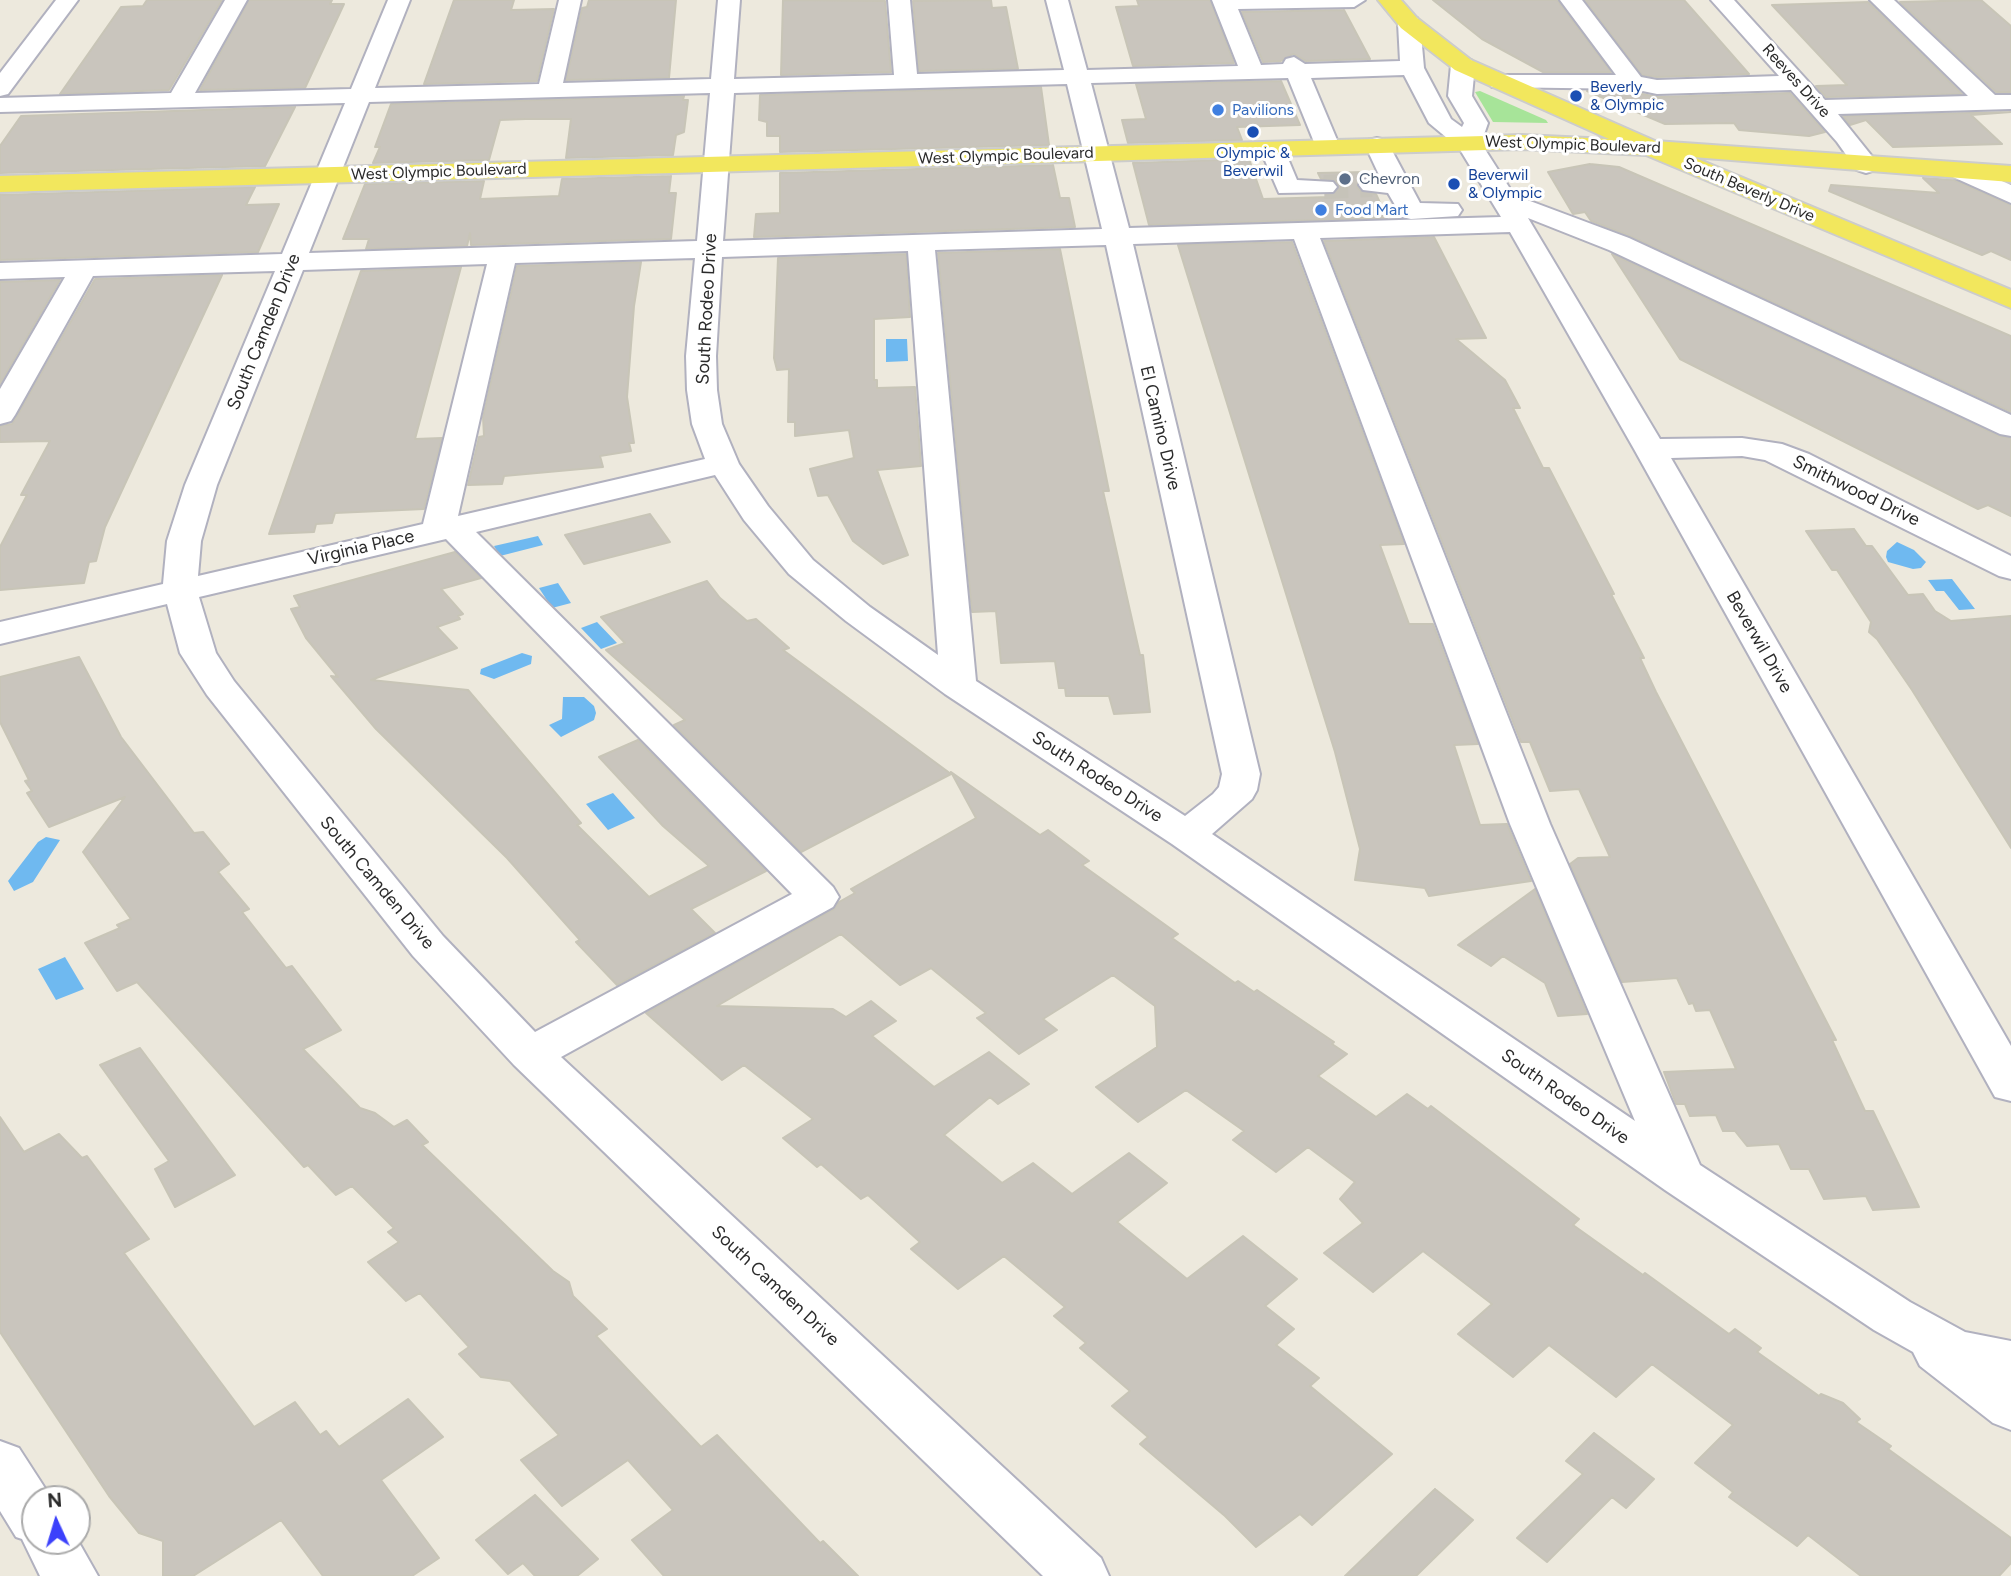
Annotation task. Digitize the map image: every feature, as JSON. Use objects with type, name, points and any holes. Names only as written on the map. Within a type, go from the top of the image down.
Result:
[{"type":"main road","name":"South Beverly Drive","points":[[1389,0],[1409,23],[1463,65],[2011,300]]},
{"type":"main road","name":"West Olympic Boulevard","points":[[0,184],[1469,143],[1647,146],[2011,174]]},
{"type":"main road","points":[[1814,217],[1800,195],[1802,184],[1828,161]]},
{"type":"street","points":[[0,89],[66,0]]},
{"type":"street","points":[[177,101],[236,0]]},
{"type":"street","name":"South Camden Drive","points":[[398,0],[201,485],[184,541],[180,591],[198,653],[220,687],[428,946],[530,1054],[1082,1576]]},
{"type":"street","points":[[549,91],[570,0]]},
{"type":"street","name":"South Rodeo Drive","points":[[729,0],[701,356],[702,390],[707,424],[723,464],[756,513],[801,566],[858,614],[958,686],[1186,835],[1682,1177],[1892,1315],[1955,1351],[2011,1362]]},
{"type":"street","points":[[899,0],[906,82]]},
{"type":"street","name":"El Camino Drive","points":[[1057,0],[1116,237],[1241,774],[1238,790],[1227,803],[1186,835]]},
{"type":"street","points":[[1252,72],[1223,1],[1354,0]]},
{"type":"street","points":[[1571,0],[1633,82]]},
{"type":"street","name":"Reeves Drive","points":[[1723,0],[1866,164]]},
{"type":"street","points":[[1881,0],[2000,102]]},
{"type":"street","points":[[1409,23],[1412,68],[1441,123],[1469,143],[1476,123],[1460,96],[1463,65]]},
{"type":"street","points":[[0,105],[906,82],[1252,72],[1296,68],[1412,68]]},
{"type":"street","points":[[1296,68],[1328,147]]},
{"type":"street","points":[[1500,82],[1633,82],[1657,87],[1797,83]]},
{"type":"street","points":[[1819,107],[2000,102]]},
{"type":"street","name":"Beverwil Drive","points":[[1469,143],[1650,449],[2011,1085]]},
{"type":"street","points":[[1377,145],[1385,185],[1411,211],[1510,211],[1619,244],[2011,427]]},
{"type":"street","points":[[1272,149],[1289,188],[1324,187]]},
{"type":"street","points":[[1962,172],[2011,195]]},
{"type":"street","points":[[0,271],[1304,230],[1510,211]]},
{"type":"street","points":[[1304,230],[1530,824],[1682,1177]]},
{"type":"street","points":[[921,242],[958,686]]},
{"type":"street","points":[[503,256],[445,529],[819,897],[530,1054]]},
{"type":"street","points":[[0,415],[84,268]]},
{"type":"street","name":"Smithwood Drive","points":[[1650,449],[1742,447],[1771,451],[1798,461],[2011,569]]},
{"type":"street","name":"Virginia Place","points":[[0,633],[723,464]]},
{"type":"street","name":"South Rodeo Drive","points":[[1892,1315],[2011,1408]]},
{"type":"street","points":[[0,1464],[21,1498]]},
{"type":"street","points":[[57,1555],[70,1576]]},
{"type":"green space","points":[[1480,91],[1548,123],[1493,122],[1475,92]]},
{"type":"water","points":[[886,339],[907,339],[908,361],[886,362]]},
{"type":"water","points":[[538,536],[543,545],[500,556],[494,546]]},
{"type":"water","points":[[1897,542],[1914,550],[1926,562],[1921,568],[1913,569],[1888,562],[1887,551]]},
{"type":"water","points":[[1952,579],[1975,609],[1959,610],[1944,591],[1936,591],[1928,580]]},
{"type":"water","points":[[558,583],[571,603],[552,608],[539,588]]},
{"type":"water","points":[[597,622],[617,643],[601,649],[581,628]]},
{"type":"water","points":[[522,653],[532,656],[531,664],[494,679],[480,674],[481,669]]},
{"type":"water","points":[[563,697],[584,697],[594,706],[596,713],[594,720],[561,737],[549,725],[562,719]]},
{"type":"water","points":[[613,793],[635,818],[608,830],[586,804]]},
{"type":"water","points":[[46,837],[60,840],[33,882],[14,891],[8,881],[38,842]]},
{"type":"water","points":[[65,957],[84,989],[56,1000],[38,969]]},
{"type":"building","points":[[147,0],[222,0],[169,90],[60,94],[121,7],[143,6]]},
{"type":"building","points":[[249,0],[332,0],[330,4],[344,4],[305,88],[200,90]]},
{"type":"building","points":[[454,0],[514,0],[511,10],[554,9],[537,81],[424,84]]},
{"type":"building","points":[[589,0],[676,0],[669,78],[566,80],[582,8],[587,7]]},
{"type":"building","points":[[783,0],[885,1],[891,72],[781,75]]},
{"type":"building","points":[[991,0],[992,8],[1006,7],[1018,69],[919,71],[913,1]]},
{"type":"building","points":[[1137,0],[1210,0],[1234,63],[1133,66],[1116,7],[1139,6]]},
{"type":"building","points":[[1433,0],[1557,0],[1611,72],[1543,72],[1482,39]]},
{"type":"building","points":[[1585,0],[1684,0],[1749,74],[1657,77],[1642,75]]},
{"type":"building","points":[[1981,0],[2011,26],[2011,92],[1996,92],[1900,2]]},
{"type":"building","points":[[1868,2],[1962,94],[1826,97],[1816,86],[1847,85],[1772,5]]},
{"type":"building","points":[[1344,10],[1370,59],[1306,61],[1293,54],[1281,61],[1263,62],[1242,12]]},
{"type":"building","name":"Pavilions","points":[[1281,81],[1300,125],[1237,127],[1242,140],[1128,143],[1122,120],[1146,119],[1136,84]]},
{"type":"building","points":[[1041,87],[1049,145],[780,152],[780,136],[767,136],[767,122],[759,120],[760,95]]},
{"type":"building","points":[[1587,91],[1633,92],[1657,97],[1790,93],[1825,132],[1809,136],[1739,130],[1734,123],[1665,124]]},
{"type":"building","points":[[684,96],[683,100],[688,100],[684,132],[676,135],[673,155],[566,158],[571,119],[526,119],[500,120],[489,160],[373,163],[380,147],[375,147],[391,104]]},
{"type":"building","points":[[295,107],[265,166],[0,173],[0,146],[21,116]]},
{"type":"building","points":[[2011,112],[1971,115],[2002,144],[1893,147],[1866,120],[1850,125],[1843,116]]},
{"type":"building","points":[[1249,159],[1263,199],[1329,197],[1328,195],[1335,194],[1339,185],[1333,179],[1321,179],[1318,173],[1366,172],[1368,176],[1361,178],[1357,187],[1363,193],[1376,194],[1387,218],[1149,225],[1133,163]]},
{"type":"building","points":[[1590,164],[1619,167],[2011,336],[2011,412],[1630,236],[1591,221],[1585,212],[1573,214],[1548,172]]},
{"type":"building","points":[[1053,165],[1060,198],[1069,198],[1075,227],[754,237],[756,214],[780,213],[780,173]]},
{"type":"building","points":[[671,176],[669,193],[676,193],[671,239],[471,245],[470,233],[467,246],[366,249],[369,239],[343,239],[365,184],[484,181],[480,199],[559,196],[562,179]]},
{"type":"building","points":[[1923,178],[1954,180],[2011,205],[2011,260],[1991,251],[1982,255],[1829,191],[1831,185],[1939,193]]},
{"type":"building","points":[[255,187],[246,205],[279,204],[258,252],[0,260],[0,195]]},
{"type":"building","points":[[1434,237],[1486,338],[1456,339],[1505,380],[1520,408],[1513,408],[1543,468],[1549,468],[1614,594],[1611,594],[1644,658],[1640,658],[1656,692],[1836,1040],[1832,1040],[1865,1111],[1873,1111],[1919,1207],[1873,1210],[1866,1196],[1824,1199],[1809,1169],[1791,1169],[1779,1144],[1747,1146],[1735,1131],[1723,1131],[1716,1115],[1690,1116],[1685,1104],[1676,1104],[1664,1072],[1736,1069],[1710,1010],[1696,1011],[1693,1003],[1689,1004],[1677,978],[1622,982],[1570,864],[1578,858],[1610,857],[1579,789],[1550,791],[1530,742],[1521,742],[1324,241]]},
{"type":"building","points":[[1292,242],[1404,544],[1380,545],[1409,624],[1433,624],[1478,744],[1454,745],[1480,825],[1507,824],[1531,881],[1429,896],[1425,888],[1355,880],[1360,849],[1335,752],[1178,245]]},
{"type":"building","points":[[1060,249],[1109,491],[1103,491],[1140,655],[1143,655],[1150,712],[1114,714],[1109,696],[1066,696],[1065,688],[1059,688],[1055,661],[1001,663],[996,611],[972,612],[938,253]]},
{"type":"building","points":[[906,254],[910,317],[874,319],[874,380],[877,380],[877,388],[915,387],[921,466],[877,470],[908,555],[883,564],[853,541],[828,495],[818,496],[810,469],[854,458],[849,430],[795,436],[795,422],[788,422],[789,369],[777,370],[774,358],[778,258]]},
{"type":"building","points":[[1612,254],[1999,436],[2011,438],[2011,516],[1988,505],[1978,509],[1680,359]]},
{"type":"building","points":[[641,262],[634,306],[627,397],[634,443],[629,443],[631,451],[600,456],[603,467],[504,476],[502,484],[468,485],[479,437],[484,436],[483,417],[517,266]]},
{"type":"building","points":[[461,267],[415,439],[442,438],[424,509],[335,513],[332,523],[316,524],[314,532],[269,534],[361,271]]},
{"type":"building","points":[[222,275],[105,527],[96,561],[89,562],[84,583],[0,590],[0,547],[27,495],[21,495],[50,441],[0,442],[0,426],[12,424],[95,279]]},
{"type":"building","points":[[60,280],[0,384],[0,282]]},
{"type":"building","points":[[650,514],[670,542],[584,564],[565,535]]},
{"type":"building","points":[[1854,529],[1866,546],[1872,546],[1908,595],[1923,594],[1935,611],[1951,621],[2011,616],[2011,848],[1912,690],[1877,639],[1869,632],[1871,622],[1837,570],[1832,570],[1806,531]]},
{"type":"building","points":[[455,552],[481,578],[441,589],[463,614],[458,616],[460,619],[437,627],[457,648],[371,680],[468,690],[581,823],[577,825],[649,897],[709,866],[663,826],[599,757],[638,740],[766,871],[691,909],[715,933],[617,985],[576,942],[580,940],[507,858],[376,729],[331,676],[338,677],[306,638],[291,609],[300,607],[294,596]]},
{"type":"building","points":[[707,581],[720,598],[747,621],[756,619],[789,648],[783,650],[951,774],[801,852],[674,725],[685,720],[606,650],[625,643],[601,617]]},
{"type":"building","points":[[79,657],[121,737],[194,833],[203,832],[229,864],[218,872],[249,909],[242,912],[286,968],[292,966],[341,1030],[303,1049],[360,1108],[375,1113],[394,1127],[407,1120],[428,1142],[422,1145],[553,1271],[569,1282],[573,1296],[607,1329],[596,1336],[701,1447],[717,1435],[820,1543],[823,1541],[858,1576],[664,1576],[632,1540],[673,1510],[628,1460],[562,1506],[521,1460],[559,1435],[510,1381],[481,1377],[459,1354],[469,1347],[420,1293],[406,1301],[368,1262],[399,1242],[388,1232],[394,1228],[352,1186],[336,1195],[308,1165],[304,1167],[137,982],[117,991],[85,943],[120,928],[117,925],[131,919],[83,852],[125,797],[49,827],[27,793],[32,791],[25,781],[29,780],[0,722],[0,677]]},
{"type":"building","points":[[951,772],[1040,835],[1048,830],[1089,861],[1082,865],[1178,934],[1172,938],[1235,983],[1238,981],[1254,992],[1257,990],[1334,1042],[1332,1044],[1347,1054],[1318,1076],[1376,1117],[1407,1094],[1428,1109],[1431,1106],[1579,1219],[1573,1225],[1729,1334],[1735,1329],[1761,1348],[1757,1352],[1819,1396],[1821,1394],[1843,1403],[1860,1419],[1856,1422],[1891,1446],[1888,1449],[2011,1538],[2011,1563],[1999,1576],[1861,1576],[1808,1535],[1797,1546],[1729,1497],[1733,1492],[1695,1463],[1733,1425],[1652,1364],[1616,1397],[1549,1345],[1513,1377],[1458,1334],[1492,1304],[1423,1251],[1373,1292],[1324,1253],[1363,1223],[1340,1199],[1355,1182],[1308,1147],[1276,1172],[1233,1140],[1244,1131],[1186,1090],[1138,1122],[1096,1087],[1157,1047],[1155,1006],[1113,975],[1043,1019],[1057,1030],[1019,1054],[977,1018],[986,1013],[931,968],[900,985],[841,934],[717,1006],[833,1009],[846,1017],[871,1001],[896,1021],[872,1036],[934,1087],[989,1052],[1029,1084],[998,1104],[990,1097],[944,1135],[1002,1183],[1033,1163],[1072,1194],[1129,1153],[1167,1183],[1117,1222],[1187,1279],[1243,1236],[1297,1279],[1265,1306],[1294,1329],[1276,1345],[1319,1378],[1310,1386],[1392,1454],[1312,1525],[1300,1514],[1256,1547],[1225,1516],[1140,1444],[1148,1437],[1112,1406],[1130,1391],[1080,1348],[1086,1343],[1054,1316],[1065,1307],[1004,1256],[958,1289],[911,1249],[920,1242],[868,1195],[861,1199],[821,1164],[817,1167],[783,1138],[813,1119],[744,1065],[722,1080],[646,1013],[834,909],[839,902],[855,893],[851,889],[976,818]]},
{"type":"building","points":[[1535,889],[1587,1014],[1558,1016],[1545,983],[1503,956],[1491,966],[1458,945]]},
{"type":"building","points":[[140,1048],[235,1175],[175,1207],[155,1169],[169,1161],[100,1065]]},
{"type":"building","points":[[0,1117],[24,1152],[59,1134],[82,1158],[87,1156],[149,1239],[124,1253],[254,1427],[295,1402],[320,1435],[326,1431],[339,1447],[408,1399],[443,1437],[381,1480],[439,1558],[412,1576],[323,1576],[281,1520],[193,1576],[163,1576],[163,1541],[139,1533],[109,1496],[0,1332]]},
{"type":"building","points":[[1594,1433],[1654,1479],[1626,1508],[1612,1497],[1547,1562],[1517,1538],[1583,1474],[1566,1461]]},
{"type":"building","points":[[1435,1489],[1473,1520],[1416,1576],[1345,1576]]},
{"type":"building","points":[[535,1495],[598,1559],[577,1576],[535,1576],[523,1563],[508,1574],[476,1540]]},
{"type":"tunnel","points":[[1324,187],[1372,185]]},
{"type":"place","name":"Beverly & Olympic","points":[[1576,96]]},
{"type":"place","name":"Pavilions","points":[[1218,110]]},
{"type":"place","name":"Olympic & Beverwil","points":[[1253,132]]},
{"type":"place","name":"Chevron","points":[[1345,179]]},
{"type":"place","name":"Beverwil & Olympic","points":[[1454,184]]},
{"type":"place","name":"Food Mart","points":[[1321,210]]}]
